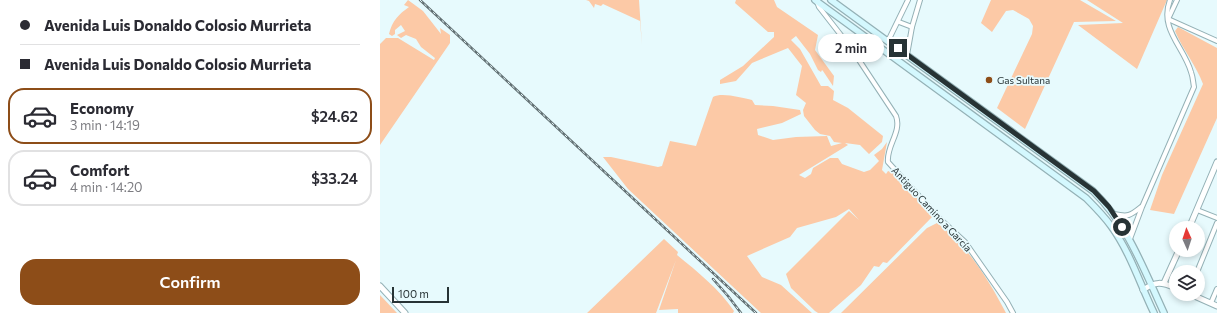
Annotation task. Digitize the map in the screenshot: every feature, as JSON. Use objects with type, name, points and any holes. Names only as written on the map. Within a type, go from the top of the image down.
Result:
[{"type":"main road","points":[[816,0],[1086,198],[1106,219],[1116,233],[1126,250],[1142,290],[1154,313]]},
{"type":"main road","points":[[831,0],[1094,191],[1114,214],[1130,239],[1164,313]]},
{"type":"main road","points":[[1052,172],[1058,164]]},
{"type":"street","name":"Antiguo Camino a García","points":[[816,0],[819,8],[851,48],[896,116],[898,124],[889,153],[888,162],[940,219],[965,242],[1013,313]]},
{"type":"street","points":[[888,41],[908,0]]},
{"type":"street","points":[[907,55],[912,27],[920,0]]},
{"type":"street","points":[[1130,239],[1142,207],[1194,88],[1191,71],[1169,30],[1168,6],[1170,0]]},
{"type":"street","points":[[1168,20],[1177,0]]},
{"type":"street","points":[[1168,20],[1217,41]]},
{"type":"street","points":[[898,22],[912,27]]},
{"type":"street","points":[[1192,221],[1217,162]]},
{"type":"street","points":[[1114,214],[1127,216],[1142,207]]},
{"type":"street","points":[[1197,210],[1217,218]]},
{"type":"street","points":[[1200,265],[1217,223]]},
{"type":"street","points":[[1164,284],[1176,257]]},
{"type":"street","points":[[1142,290],[1151,285],[1164,284],[1169,286]]},
{"type":"street","points":[[380,286],[406,313]]},
{"type":"street","points":[[1211,303],[1217,289]]},
{"type":"street","points":[[1205,300],[1217,306]]},
{"type":"shaded area","points":[[408,0],[423,11],[441,34],[440,28],[450,35],[450,43],[380,145],[380,44],[386,38],[398,38],[434,60],[435,58],[421,47],[416,39],[406,35],[401,38],[397,35],[405,31],[401,25],[395,30],[395,34],[392,36],[389,34],[396,18],[409,7],[404,5]]},
{"type":"shaded area","points":[[586,0],[639,0],[642,45],[640,21],[603,4],[601,6],[595,4],[594,8],[589,1]]},
{"type":"shaded area","points":[[736,0],[774,0],[777,7],[818,35],[815,50],[834,76],[833,86],[823,71],[822,70],[821,72],[818,70],[810,54],[796,36],[791,40],[800,49],[821,86],[828,86],[834,91],[833,100],[848,108],[883,136],[882,142],[869,154],[860,145],[845,143],[848,145],[799,175],[805,178],[811,174],[813,168],[830,158],[838,158],[842,164],[864,172],[870,170],[879,161],[874,155],[882,149],[887,142],[882,170],[886,174],[888,171],[894,173],[933,216],[887,263],[883,262],[879,267],[874,266],[861,285],[829,313],[818,313],[815,311],[791,288],[786,274],[849,211],[859,220],[849,209],[836,217],[797,228],[790,237],[747,256],[762,277],[781,285],[812,313],[761,313],[628,189],[603,157],[611,157],[658,167],[662,166],[670,141],[696,146],[713,97],[721,95],[752,100],[755,105],[800,110],[801,114],[782,123],[757,129],[758,135],[773,140],[796,137],[827,136],[831,146],[842,143],[834,142],[830,136],[820,134],[804,116],[803,110],[806,103],[796,95],[802,66],[788,48],[752,63],[736,81],[720,84],[720,80],[743,66],[774,37],[774,32],[768,32],[735,3]]},
{"type":"shaded area","points":[[991,0],[1080,0],[1116,21],[1074,22],[1025,129],[997,108],[1032,34],[1033,26],[1029,19],[1013,10],[1006,11],[992,32],[981,23]]},
{"type":"shaded area","points":[[1087,0],[1167,0],[1137,69],[1078,25],[1123,23]]},
{"type":"shaded area","points":[[1178,27],[1217,48],[1217,118],[1174,214],[1150,210],[1162,175],[1203,84],[1197,70],[1175,31]]},
{"type":"shaded area","points":[[937,223],[956,238],[979,267],[1006,313],[841,313],[927,228]]},
{"type":"shaded area","points":[[664,239],[678,252],[677,255],[722,295],[734,311],[733,313],[678,313],[678,309],[659,310],[676,260],[656,313],[587,313]]},
{"type":"shaded area","points":[[380,295],[397,313],[380,313]]},
{"type":"railway","points":[[420,0],[756,313]]},
{"type":"railway","points":[[713,279],[741,313]]},
{"type":"place","name":"Gas Sultana","points":[[989,80]]},
{"type":"route","points":[[898,48],[1094,191],[1109,207],[1122,227]]}]
